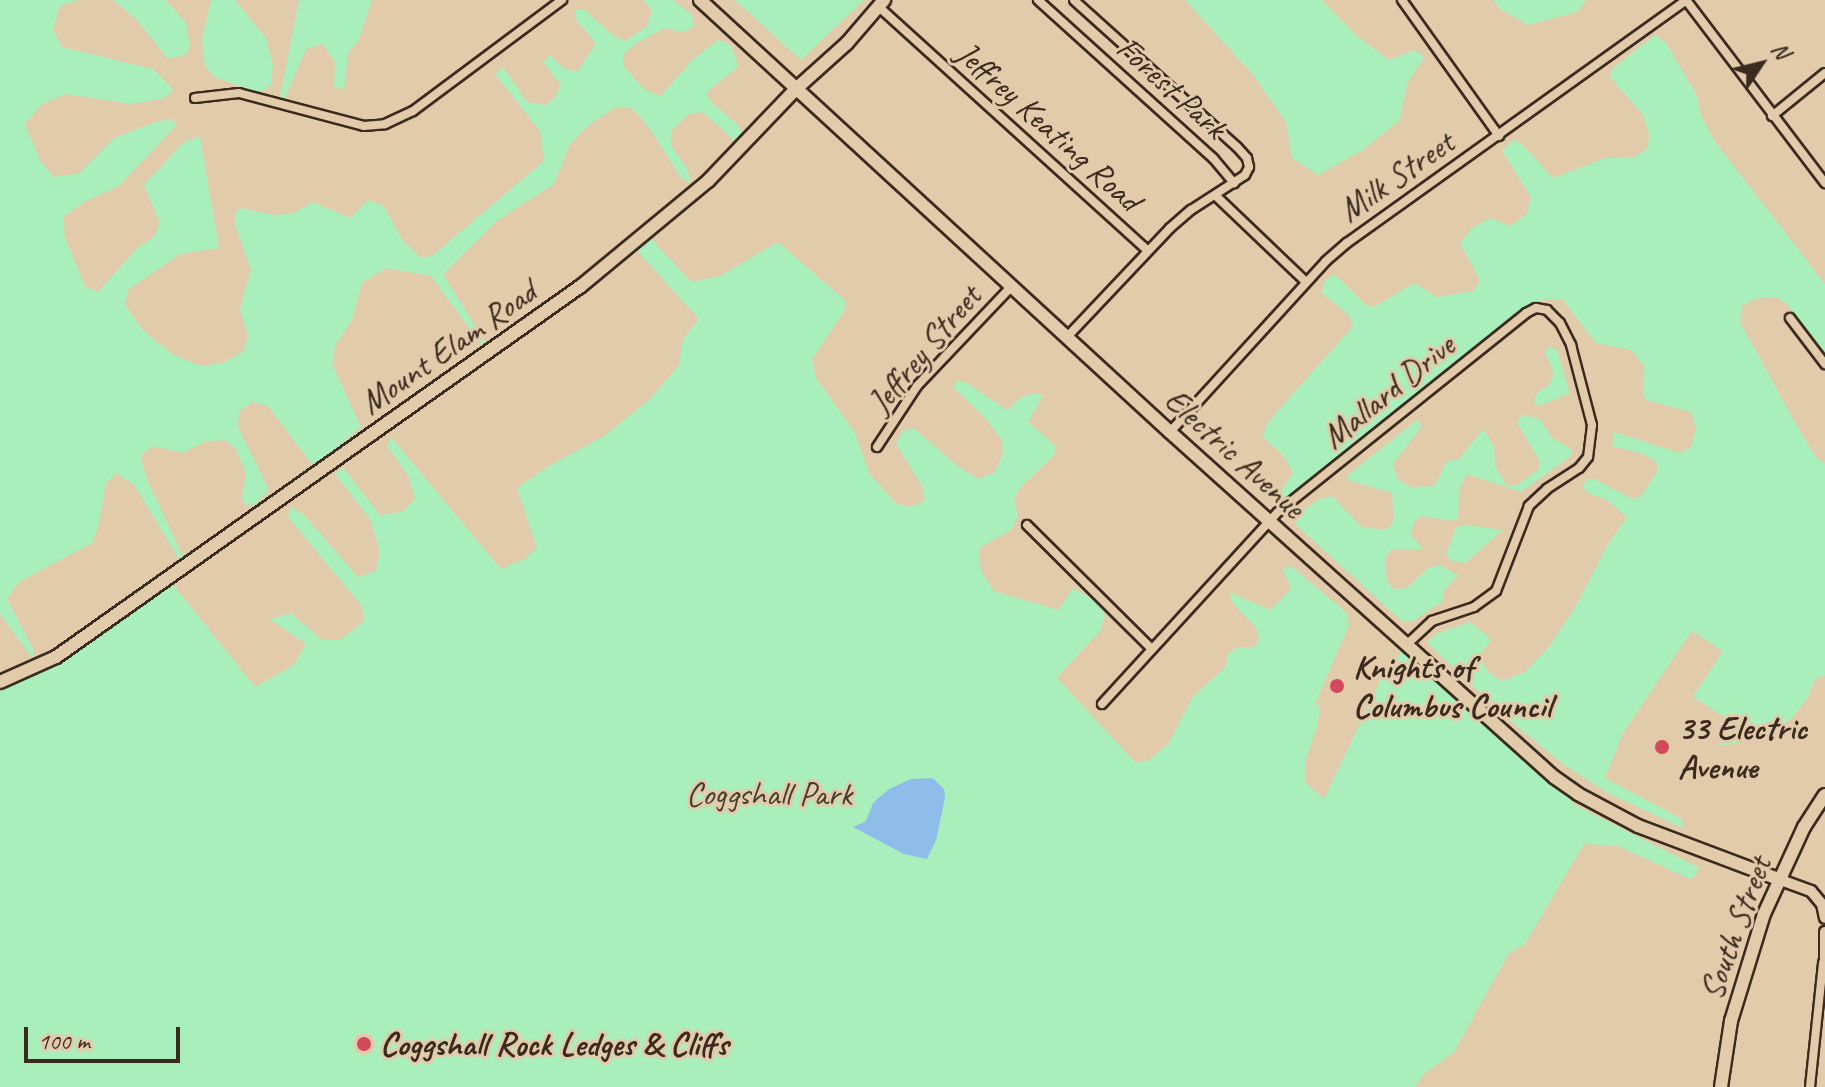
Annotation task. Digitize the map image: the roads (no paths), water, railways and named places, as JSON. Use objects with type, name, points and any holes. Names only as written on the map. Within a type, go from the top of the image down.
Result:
[{"type":"main road","name":"Electric Avenue","points":[[700,0],[1170,432],[1406,645],[1578,794],[1638,826],[1778,879]]},
{"type":"main road","name":"Mount Elam Road","points":[[0,682],[56,657],[581,286],[708,181],[797,88],[847,43],[881,4]]},
{"type":"main road","name":"South Street","points":[[1721,1087],[1738,994],[1778,879],[1825,795]]},
{"type":"street","points":[[195,98],[239,93],[364,126],[385,124],[416,109],[562,0]]},
{"type":"street","name":"Forest Park","points":[[1038,0],[1213,158],[1234,183],[1249,167],[1247,158],[1074,0]]},
{"type":"street","points":[[1402,0],[1499,136]]},
{"type":"street","points":[[1686,0],[1825,183]]},
{"type":"street","name":"Milk Street","points":[[1170,432],[1306,282],[1357,235],[1686,0]]},
{"type":"street","name":"Jeffrey Keating Road","points":[[881,4],[1148,251]]},
{"type":"street","points":[[1772,116],[1825,73]]},
{"type":"street","points":[[1067,337],[1184,215],[1234,183]]},
{"type":"street","points":[[1216,196],[1306,282]]},
{"type":"street","name":"Jeffrey Street","points":[[877,447],[917,386],[1011,287]]},
{"type":"street","name":"Mallard Drive","points":[[1102,704],[1269,520],[1526,313],[1542,309],[1556,318],[1571,345],[1592,425],[1588,457],[1579,468],[1547,489],[1529,506],[1496,591],[1474,607],[1432,621],[1406,645]]},
{"type":"street","points":[[1790,318],[1825,364]]},
{"type":"street","points":[[1027,525],[1151,648]]},
{"type":"street","points":[[1778,879],[1811,891],[1822,904],[1825,918]]},
{"type":"street","points":[[1810,1087],[1825,932]]},
{"type":"water","points":[[933,778],[944,789],[945,798],[936,840],[927,859],[904,854],[853,827],[866,821],[873,803],[889,789],[911,779]]},
{"type":"place","name":"Knights of Columbus Council","points":[[1337,686]]},
{"type":"place","name":"33 Electric Avenue","points":[[1662,747]]},
{"type":"place","name":"Coggshall Rock Ledges & Cliffs","points":[[364,1044]]},
{"type":"park label","name":"Coggshall Park","points":[[769,794]]}]
